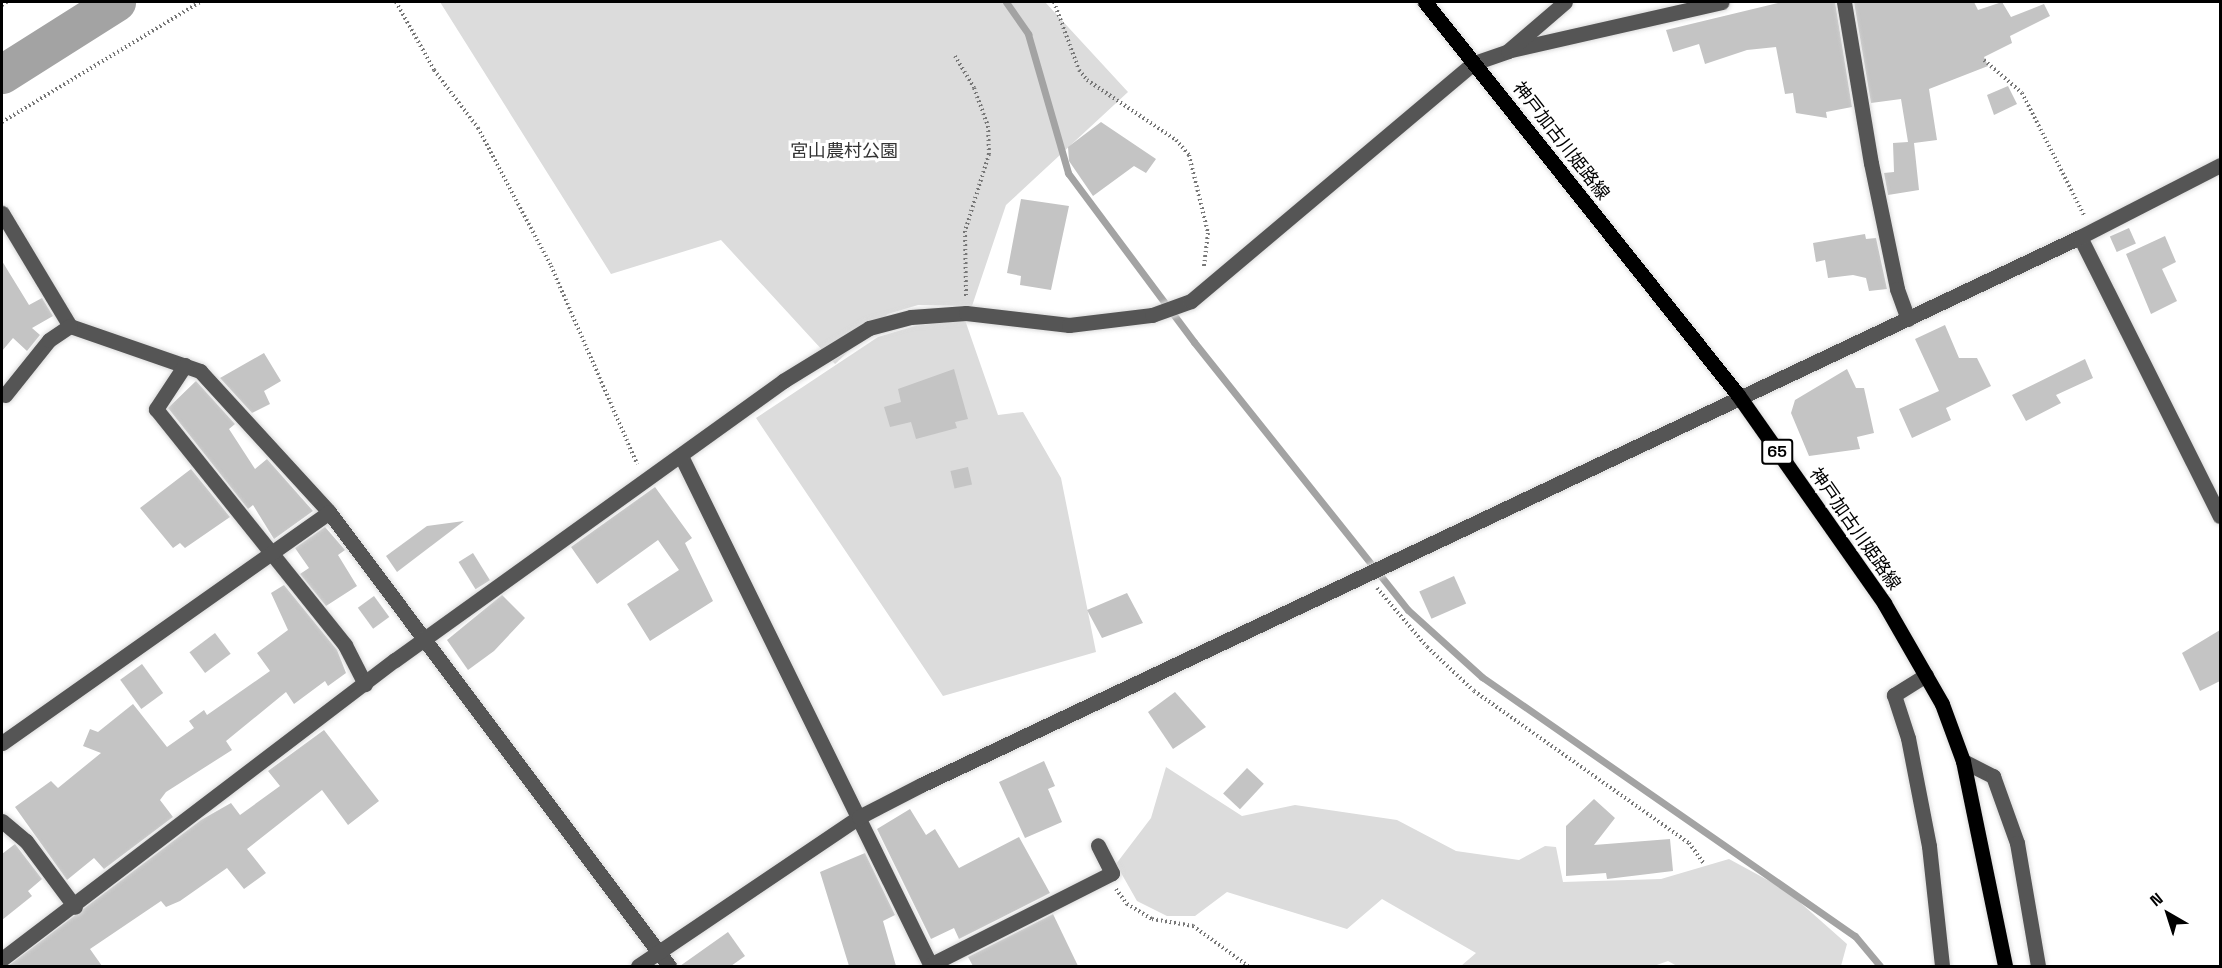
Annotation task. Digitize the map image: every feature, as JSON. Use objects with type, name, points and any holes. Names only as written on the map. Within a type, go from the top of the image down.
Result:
[{"type":"main road","name":"神戸加古川姫路線","points":[[1425,2],[1738,395],[1884,603],[1942,704],[1963,761],[2005,966]]},
{"type":"street","points":[[1508,51],[1564,2]]},
{"type":"street","points":[[2,959],[75,908],[426,638],[644,481],[682,458],[783,381],[869,328],[911,317],[966,313],[1069,325],[1152,315],[1191,302],[1474,63],[1508,51],[1722,2]]},
{"type":"street","points":[[1844,2],[1871,163],[1897,289],[1908,319]]},
{"type":"street","points":[[639,966],[859,818],[1367,577],[1738,395],[1908,319],[2086,234],[2220,165]]},
{"type":"street","points":[[2,213],[70,326],[200,371],[329,512],[426,638],[669,966]]},
{"type":"street","points":[[2086,234],[2220,516]]},
{"type":"street","points":[[4,395],[50,340],[70,326]]},
{"type":"street","points":[[185,366],[156,409],[345,645],[365,684]]},
{"type":"street","points":[[682,458],[930,966],[1112,873],[1098,845]]},
{"type":"street","points":[[2,743],[329,512]]},
{"type":"street","points":[[1926,675],[1894,695],[1908,738],[1929,846],[1942,966]]},
{"type":"street","points":[[1963,761],[1993,776],[2017,843],[2038,966]]},
{"type":"street","points":[[2,822],[26,840],[75,908]]},
{"type":"path","points":[[2,5],[7,2]]},
{"type":"path","points":[[2,123],[200,2]]},
{"type":"path","points":[[396,2],[434,70],[478,128],[551,266],[644,481]]},
{"type":"path","points":[[1054,2],[1079,70],[1087,80],[1176,140],[1189,154],[1207,224],[1202,264],[1210,286]]},
{"type":"path","points":[[955,56],[974,88],[988,135],[989,154],[965,231],[966,313]]},
{"type":"path","points":[[1984,60],[2022,93],[2086,234]]},
{"type":"path","points":[[1367,577],[1427,647],[1474,691],[1689,843],[1704,864]]},
{"type":"path","points":[[1112,873],[1127,904],[1152,919],[1193,926],[1248,966]]},
{"type":"green space","name":"宮山農村公園","points":[[440,2],[1045,2],[1128,92],[1006,205],[972,306],[918,305],[888,314],[835,364],[721,240],[611,274]]},
{"type":"green space","points":[[965,320],[998,415],[1023,412],[1061,478],[1096,652],[943,696],[756,418],[878,337],[915,326]]},
{"type":"green space","points":[[1166,767],[1242,816],[1295,805],[1397,820],[1456,851],[1519,860],[1545,846],[1556,847],[1563,882],[1661,879],[1729,859],[1786,890],[1847,944],[1841,966],[1677,966],[1668,961],[1654,966],[1461,966],[1476,953],[1382,899],[1347,929],[1227,892],[1195,916],[1167,916],[1137,901],[1116,864],[1151,818]]},
{"type":"building","points":[[1782,2],[1835,2],[1852,107],[1826,112],[1827,118],[1796,113],[1793,93],[1785,94],[1776,47],[1747,50],[1705,64],[1699,44],[1673,52],[1666,30]]},
{"type":"building","points":[[1854,2],[1974,2],[1978,10],[2002,2],[2011,17],[2044,4],[2050,16],[2010,36],[2012,43],[1984,57],[1988,66],[1929,89],[1937,140],[1914,143],[1919,190],[1888,195],[1884,173],[1894,172],[1893,143],[1908,142],[1901,99],[1871,103]]},
{"type":"building","points":[[2008,86],[2017,104],[1994,115],[1987,95]]},
{"type":"building","points":[[1101,122],[1156,159],[1146,173],[1134,166],[1093,196],[1069,161],[1068,147]]},
{"type":"building","points":[[1021,199],[1069,206],[1051,290],[1020,285],[1021,276],[1007,273]]},
{"type":"building","points":[[2129,228],[2136,244],[2117,252],[2110,237]]},
{"type":"building","points":[[1865,234],[1866,239],[1876,238],[1887,289],[1869,291],[1866,278],[1853,275],[1828,278],[1825,260],[1816,262],[1813,243]]},
{"type":"building","points":[[2165,236],[2176,262],[2162,269],[2177,301],[2151,314],[2126,254]]},
{"type":"building","points":[[2,261],[29,305],[42,298],[53,316],[32,328],[40,335],[27,351],[13,338],[2,351]]},
{"type":"building","points":[[1945,325],[1959,358],[1977,358],[1991,386],[1946,408],[1951,420],[1912,438],[1899,409],[1939,391],[1915,339]]},
{"type":"building","points":[[264,353],[281,381],[264,391],[270,404],[252,413],[220,378]]},
{"type":"building","points":[[2085,359],[2093,378],[2056,395],[2061,403],[2026,421],[2012,395]]},
{"type":"building","points":[[954,369],[968,419],[955,422],[957,428],[916,439],[911,422],[890,427],[884,407],[901,402],[898,389]]},
{"type":"building","points":[[1847,369],[1856,388],[1864,388],[1874,433],[1857,437],[1860,449],[1809,456],[1791,413],[1795,400]]},
{"type":"building","points":[[196,381],[235,424],[229,429],[255,469],[267,459],[313,511],[274,539],[253,505],[248,509],[168,408]]},
{"type":"building","points":[[968,467],[972,485],[955,489],[950,471]]},
{"type":"building","points":[[191,469],[230,517],[185,548],[180,543],[173,548],[140,508]]},
{"type":"building","points":[[655,487],[692,538],[685,543],[713,601],[650,641],[627,604],[679,570],[658,540],[597,584],[571,547]]},
{"type":"building","points":[[464,521],[397,572],[386,556],[427,526]]},
{"type":"building","points":[[325,527],[345,550],[338,555],[357,586],[326,606],[300,574],[309,568],[295,548]]},
{"type":"building","points":[[473,553],[490,580],[476,589],[459,562]]},
{"type":"building","points":[[1454,576],[1466,603],[1431,619],[1419,591]]},
{"type":"building","points":[[284,585],[337,650],[346,673],[328,686],[325,681],[294,704],[286,692],[226,741],[232,750],[166,792],[160,800],[173,817],[104,869],[94,858],[67,880],[15,807],[51,781],[58,788],[101,753],[83,746],[90,729],[98,732],[133,704],[167,747],[194,728],[189,721],[204,710],[207,715],[270,671],[257,653],[288,630],[271,593]]},
{"type":"building","points":[[1127,593],[1143,623],[1102,638],[1087,610]]},
{"type":"building","points":[[502,595],[525,618],[494,651],[468,670],[447,640]]},
{"type":"building","points":[[374,596],[389,617],[373,629],[358,608]]},
{"type":"building","points":[[2220,630],[2220,681],[2200,691],[2182,653]]},
{"type":"building","points":[[215,633],[231,654],[205,673],[189,652]]},
{"type":"building","points":[[142,664],[163,693],[141,709],[120,680]]},
{"type":"building","points":[[1175,692],[1206,727],[1173,749],[1148,712]]},
{"type":"building","points":[[324,730],[379,801],[348,825],[322,790],[247,849],[266,873],[244,889],[227,868],[180,901],[166,907],[161,901],[90,949],[102,966],[8,966],[201,820],[231,803],[240,815],[280,786],[268,771]]},
{"type":"building","points":[[1044,761],[1055,786],[1048,789],[1062,822],[1025,838],[999,782]]},
{"type":"building","points":[[1247,768],[1264,784],[1240,809],[1223,794]]},
{"type":"building","points":[[1594,799],[1615,818],[1594,845],[1670,839],[1673,871],[1607,879],[1606,873],[1566,876],[1566,826]]},
{"type":"building","points":[[910,809],[926,835],[935,829],[959,868],[1019,837],[1050,893],[959,939],[954,928],[931,939],[877,829]]},
{"type":"building","points":[[15,844],[42,879],[28,891],[32,896],[2,920],[2,854]]},
{"type":"building","points":[[865,853],[895,915],[883,921],[896,966],[849,966],[820,872]]},
{"type":"building","points":[[1053,914],[1078,966],[973,966],[968,957]]},
{"type":"building","points":[[728,932],[745,956],[731,966],[680,966]]},
{"type":"waterway","points":[[2,74],[116,2]]},
{"type":"waterway","points":[[1006,2],[1028,34],[1068,173],[1194,342],[1408,610],[1482,677],[1855,936],[1880,966]]}]
